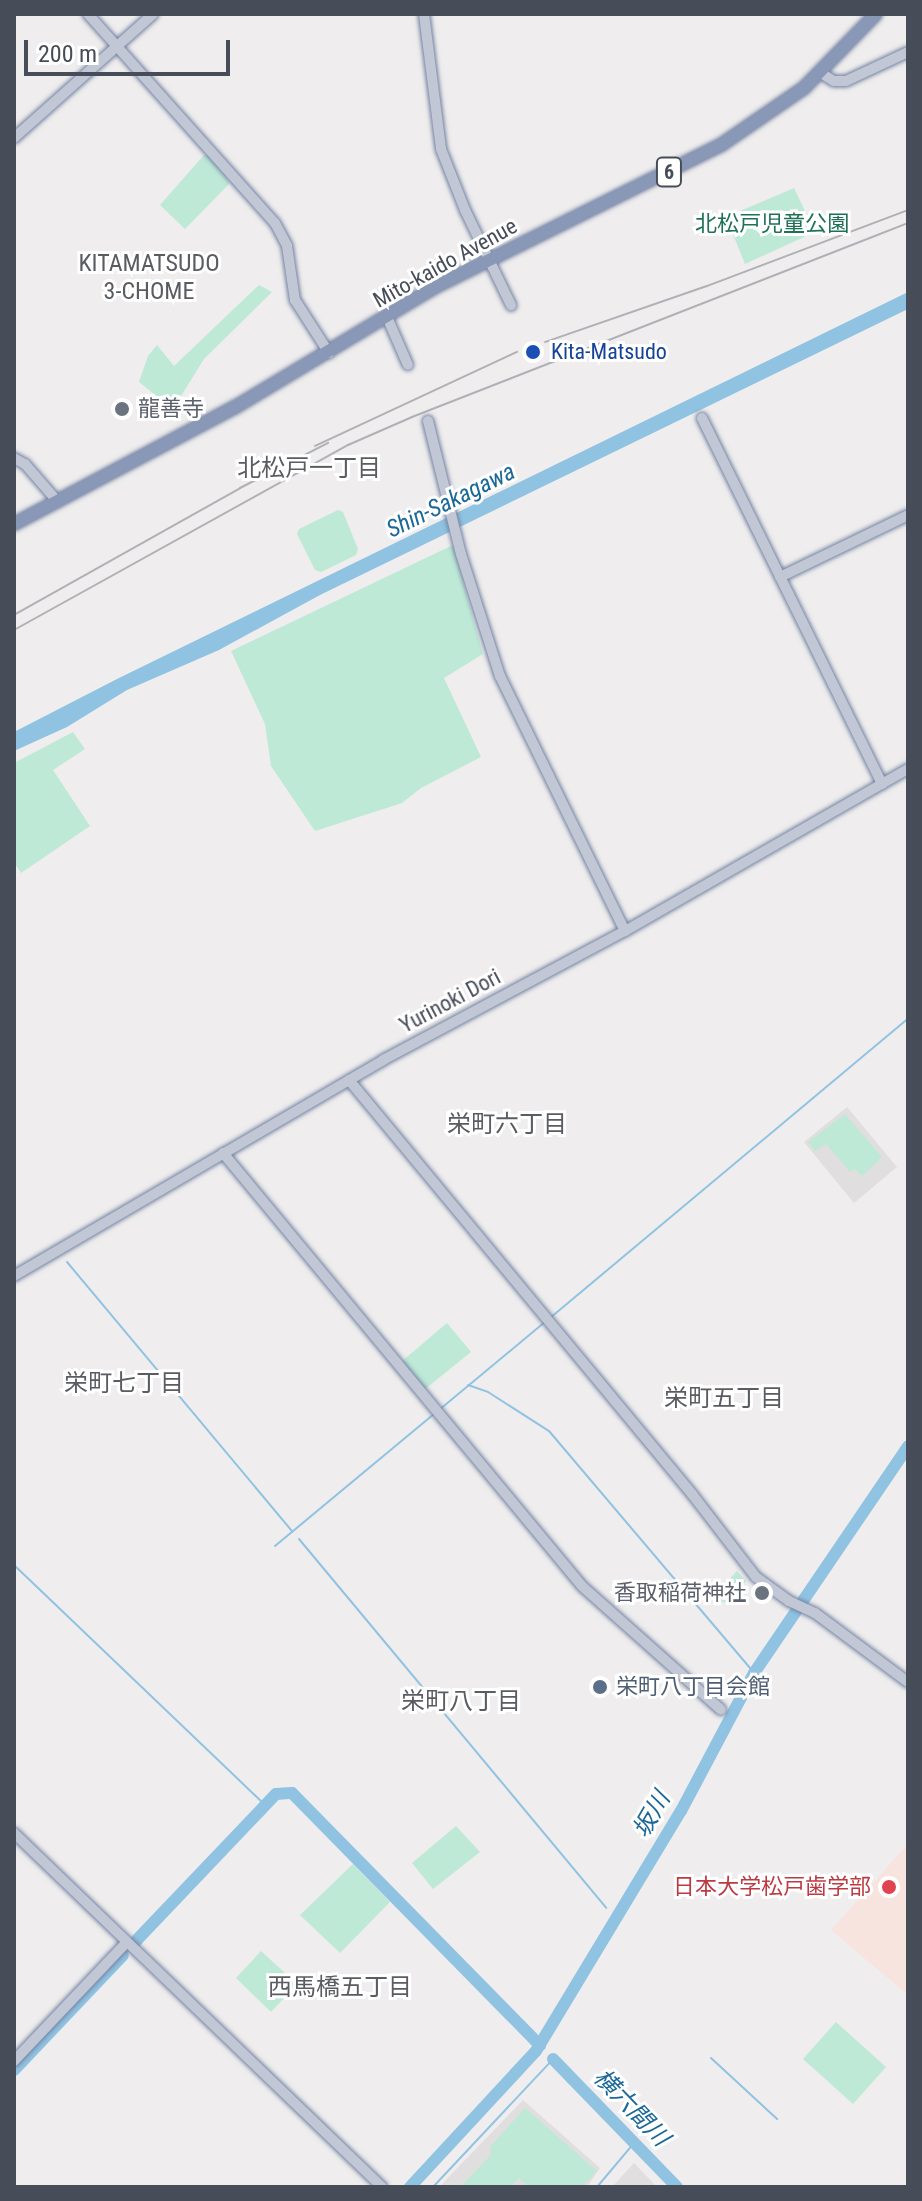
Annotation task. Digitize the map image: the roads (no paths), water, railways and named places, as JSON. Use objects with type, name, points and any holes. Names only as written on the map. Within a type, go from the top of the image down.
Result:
[{"type":"highway","name":"Mito-kaido Avenue","points":[[14,524],[204,425],[489,259],[721,145],[770,114],[821,73],[876,14]]},
{"type":"street","points":[[88,14],[275,223],[287,246],[295,300],[329,353]]},
{"type":"street","points":[[14,138],[153,14]]},
{"type":"street","points":[[424,14],[441,149],[459,196],[511,305]]},
{"type":"street","points":[[821,73],[834,81],[846,81],[908,52]]},
{"type":"street","points":[[387,317],[408,365]]},
{"type":"street","points":[[702,418],[882,784]]},
{"type":"street","points":[[428,421],[449,511],[500,676],[625,931]]},
{"type":"street","points":[[14,458],[25,464],[58,502]]},
{"type":"street","points":[[780,577],[908,515]]},
{"type":"street","name":"Yurinoki Dori","points":[[14,1276],[349,1080],[625,931],[908,769]]},
{"type":"street","points":[[349,1080],[692,1494],[751,1571],[908,1682]]},
{"type":"street","points":[[223,1153],[582,1586],[721,1710]]},
{"type":"street","points":[[14,1833],[382,2187]]},
{"type":"street","points":[[14,2061],[129,1946]]},
{"type":"water","points":[[908,292],[908,309],[320,595],[219,650],[127,690],[67,727],[14,751],[14,732],[117,679]]},
{"type":"waterway","points":[[550,1318],[908,1019]]},
{"type":"waterway","points":[[67,1262],[292,1531]]},
{"type":"waterway","points":[[439,1410],[545,1322]]},
{"type":"waterway","points":[[468,1385],[488,1392],[549,1431],[754,1673]]},
{"type":"waterway","points":[[275,1546],[434,1414]]},
{"type":"waterway","name":"坂川","points":[[410,2187],[536,2051],[681,1811],[754,1673],[908,1446]]},
{"type":"waterway","points":[[299,1539],[606,1908]]},
{"type":"waterway","points":[[14,1565],[265,1805]]},
{"type":"waterway","points":[[133,1944],[276,1794],[292,1793],[540,2045]]},
{"type":"waterway","points":[[14,2070],[123,1955]]},
{"type":"waterway","points":[[711,2058],[777,2119]]},
{"type":"waterway","points":[[433,2187],[553,2059]]},
{"type":"waterway","name":"横六間川","points":[[553,2059],[677,2187]]},
{"type":"waterway","points":[[597,2187],[634,2143]]},
{"type":"railway","points":[[545,342],[707,286],[908,210]]},
{"type":"railway","points":[[14,630],[348,445],[412,417],[908,223]]},
{"type":"railway","points":[[315,446],[517,352]]},
{"type":"railway","points":[[14,615],[240,488],[328,443]]},
{"type":"place","name":"Kita-Matsudo","points":[[533,352]]},
{"type":"place","name":"龍善寺","points":[[122,409]]},
{"type":"place","name":"香取稲荷神社","points":[[762,1593]]},
{"type":"place","name":"栄町八丁目会館","points":[[600,1687]]},
{"type":"place","name":"日本大学松戸歯学部","points":[[889,1887]]},
{"type":"district","name":"KITAMATSUDO 3-CHOME","points":[[149,278]]},
{"type":"district","name":"北松戸一丁目","points":[[309,469]]},
{"type":"district","name":"栄町六丁目","points":[[507,1125]]},
{"type":"district","name":"栄町七丁目","points":[[124,1384]]},
{"type":"district","name":"栄町五丁目","points":[[724,1399]]},
{"type":"district","name":"栄町八丁目","points":[[461,1702]]},
{"type":"district","name":"西馬橋五丁目","points":[[340,1988]]},
{"type":"park label","name":"北松戸児童公園","points":[[772,224]]},
{"type":"water label","name":"Shin-Sakagawa","points":[[451,501]]}]
